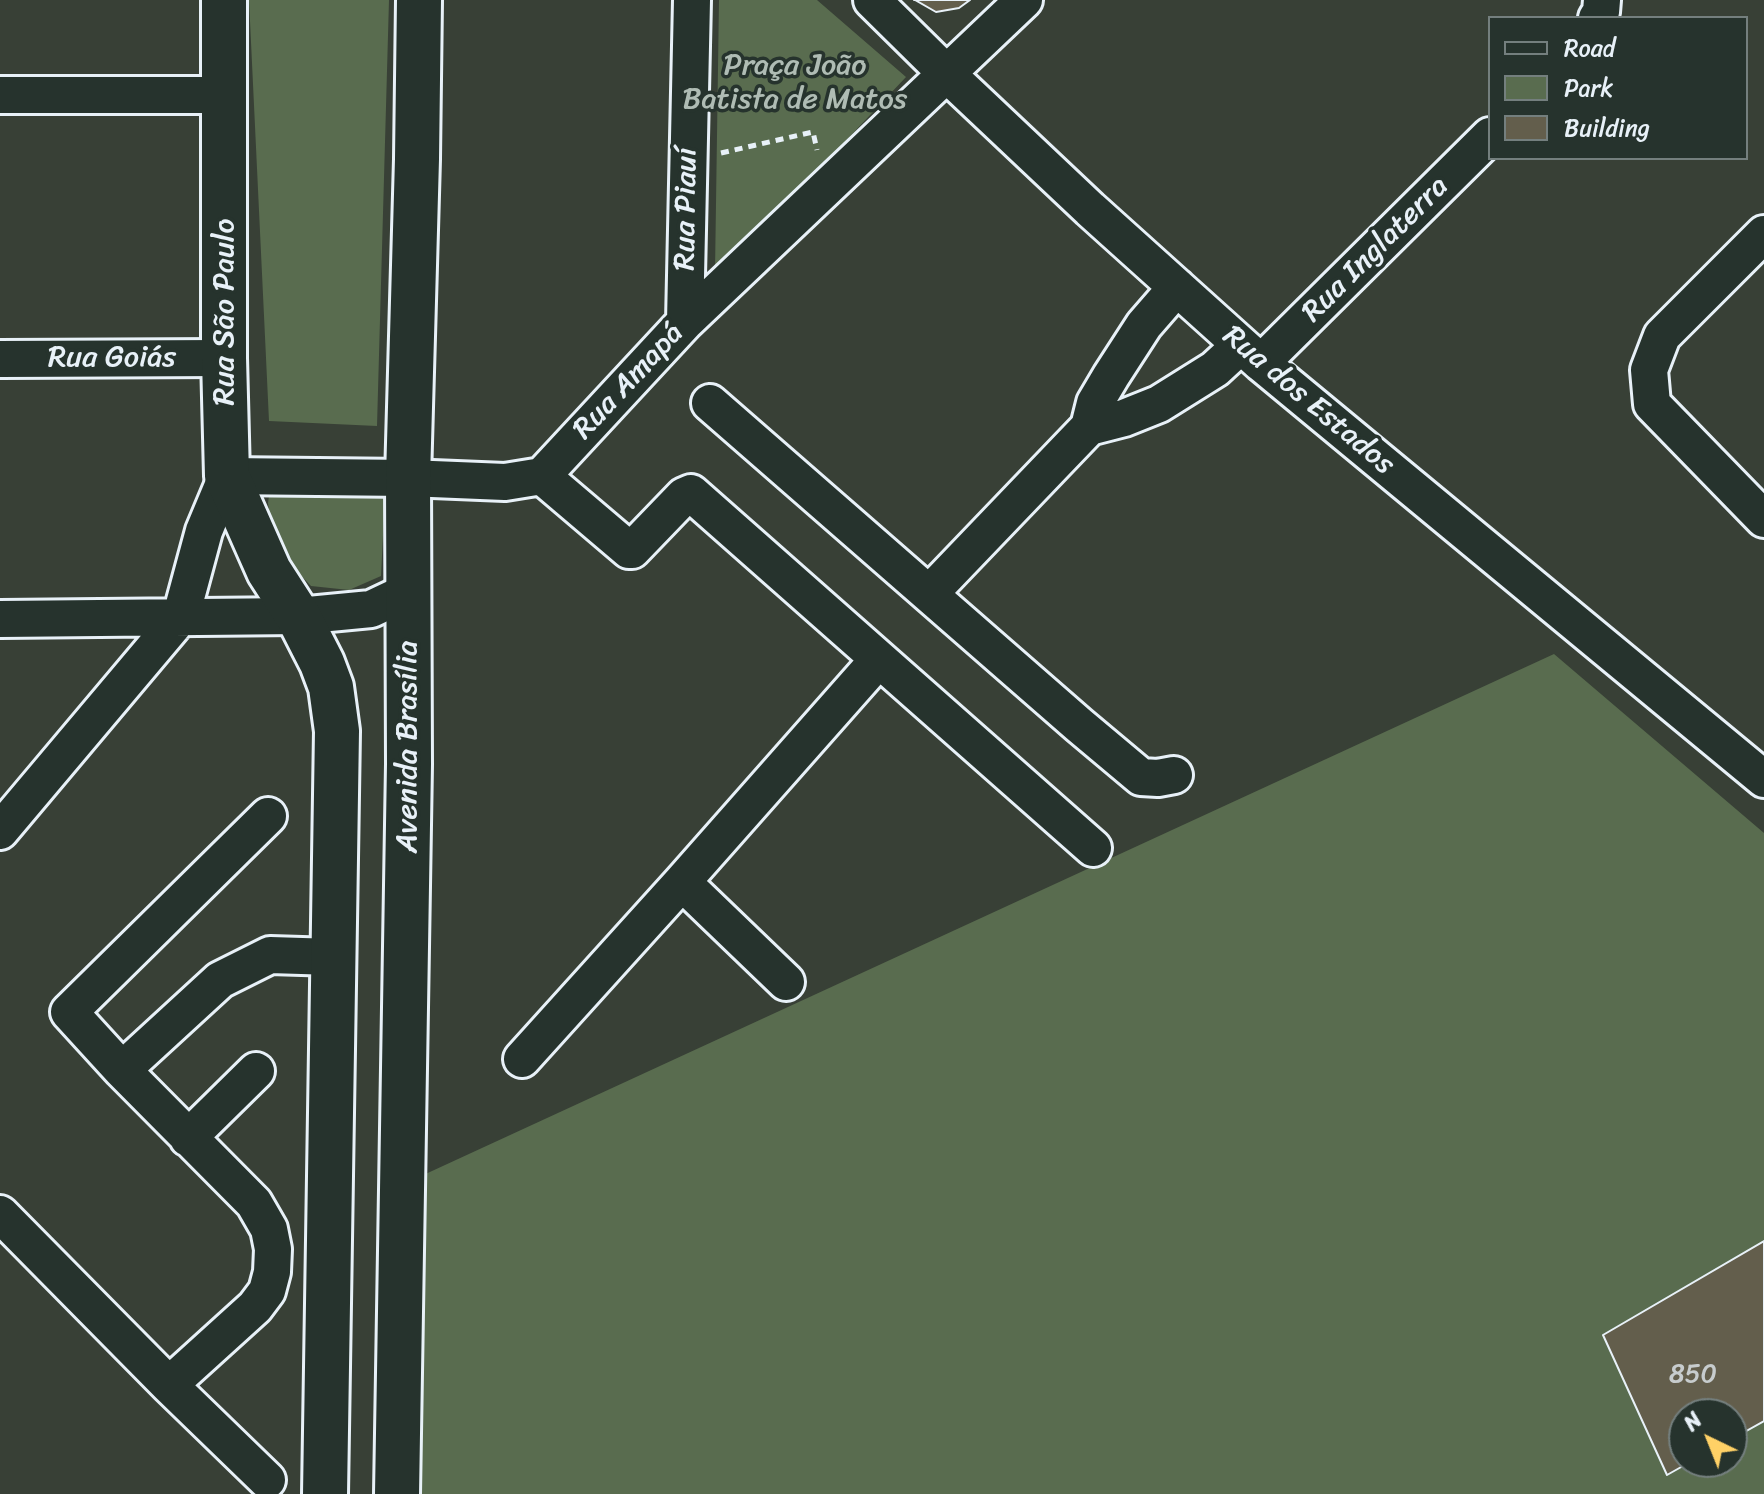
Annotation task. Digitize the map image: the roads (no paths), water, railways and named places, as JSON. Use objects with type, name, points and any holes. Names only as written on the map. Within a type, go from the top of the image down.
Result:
[{"type":"main road","name":"Rua São Paulo","points":[[224,0],[227,476]]},
{"type":"main road","name":"Avenida Brasília","points":[[397,1494],[409,780],[408,478],[419,0]]},
{"type":"main road","points":[[227,476],[269,571],[298,616],[322,663],[331,687],[337,731],[325,1494]]},
{"type":"street","name":"Rua Piauí","points":[[685,322],[692,0]]},
{"type":"street","name":"Rua dos Estados","points":[[872,0],[1090,209],[1251,354],[1764,779]]},
{"type":"street","name":"Rua Amapá","points":[[542,476],[685,322],[1024,0]]},
{"type":"street","points":[[0,95],[223,95]]},
{"type":"street","name":"Rua Inglaterra","points":[[1089,427],[1159,404],[1215,369],[1251,354],[1488,138]]},
{"type":"street","points":[[1764,234],[1662,336],[1649,370],[1652,404],[1764,519]]},
{"type":"street","points":[[929,594],[1089,427],[1095,403],[1111,376],[1144,325],[1177,287]]},
{"type":"street","name":"Rua Goiás","points":[[0,359],[224,358]]},
{"type":"street","points":[[710,403],[1141,777],[1174,775]]},
{"type":"street","points":[[227,476],[505,482],[542,476],[629,550],[684,496],[691,493],[1093,848]]},
{"type":"street","name":"Rua São Paulo","points":[[0,831],[181,616],[204,531],[227,476]]},
{"type":"street","points":[[0,619],[298,616],[371,609],[409,591]]},
{"type":"street","points":[[522,1059],[879,659]]},
{"type":"street","points":[[169,1385],[255,1307],[267,1291],[273,1249],[269,1229],[254,1203],[69,1012],[268,816]]},
{"type":"street","points":[[682,882],[786,982]]},
{"type":"street","points":[[122,1070],[220,980],[270,955],[334,957]]},
{"type":"street","points":[[188,1138],[256,1071]]},
{"type":"street","points":[[0,1214],[267,1480]]},
{"type":"park label","name":"Praça João Batista de Matos","points":[[795,83]]}]
